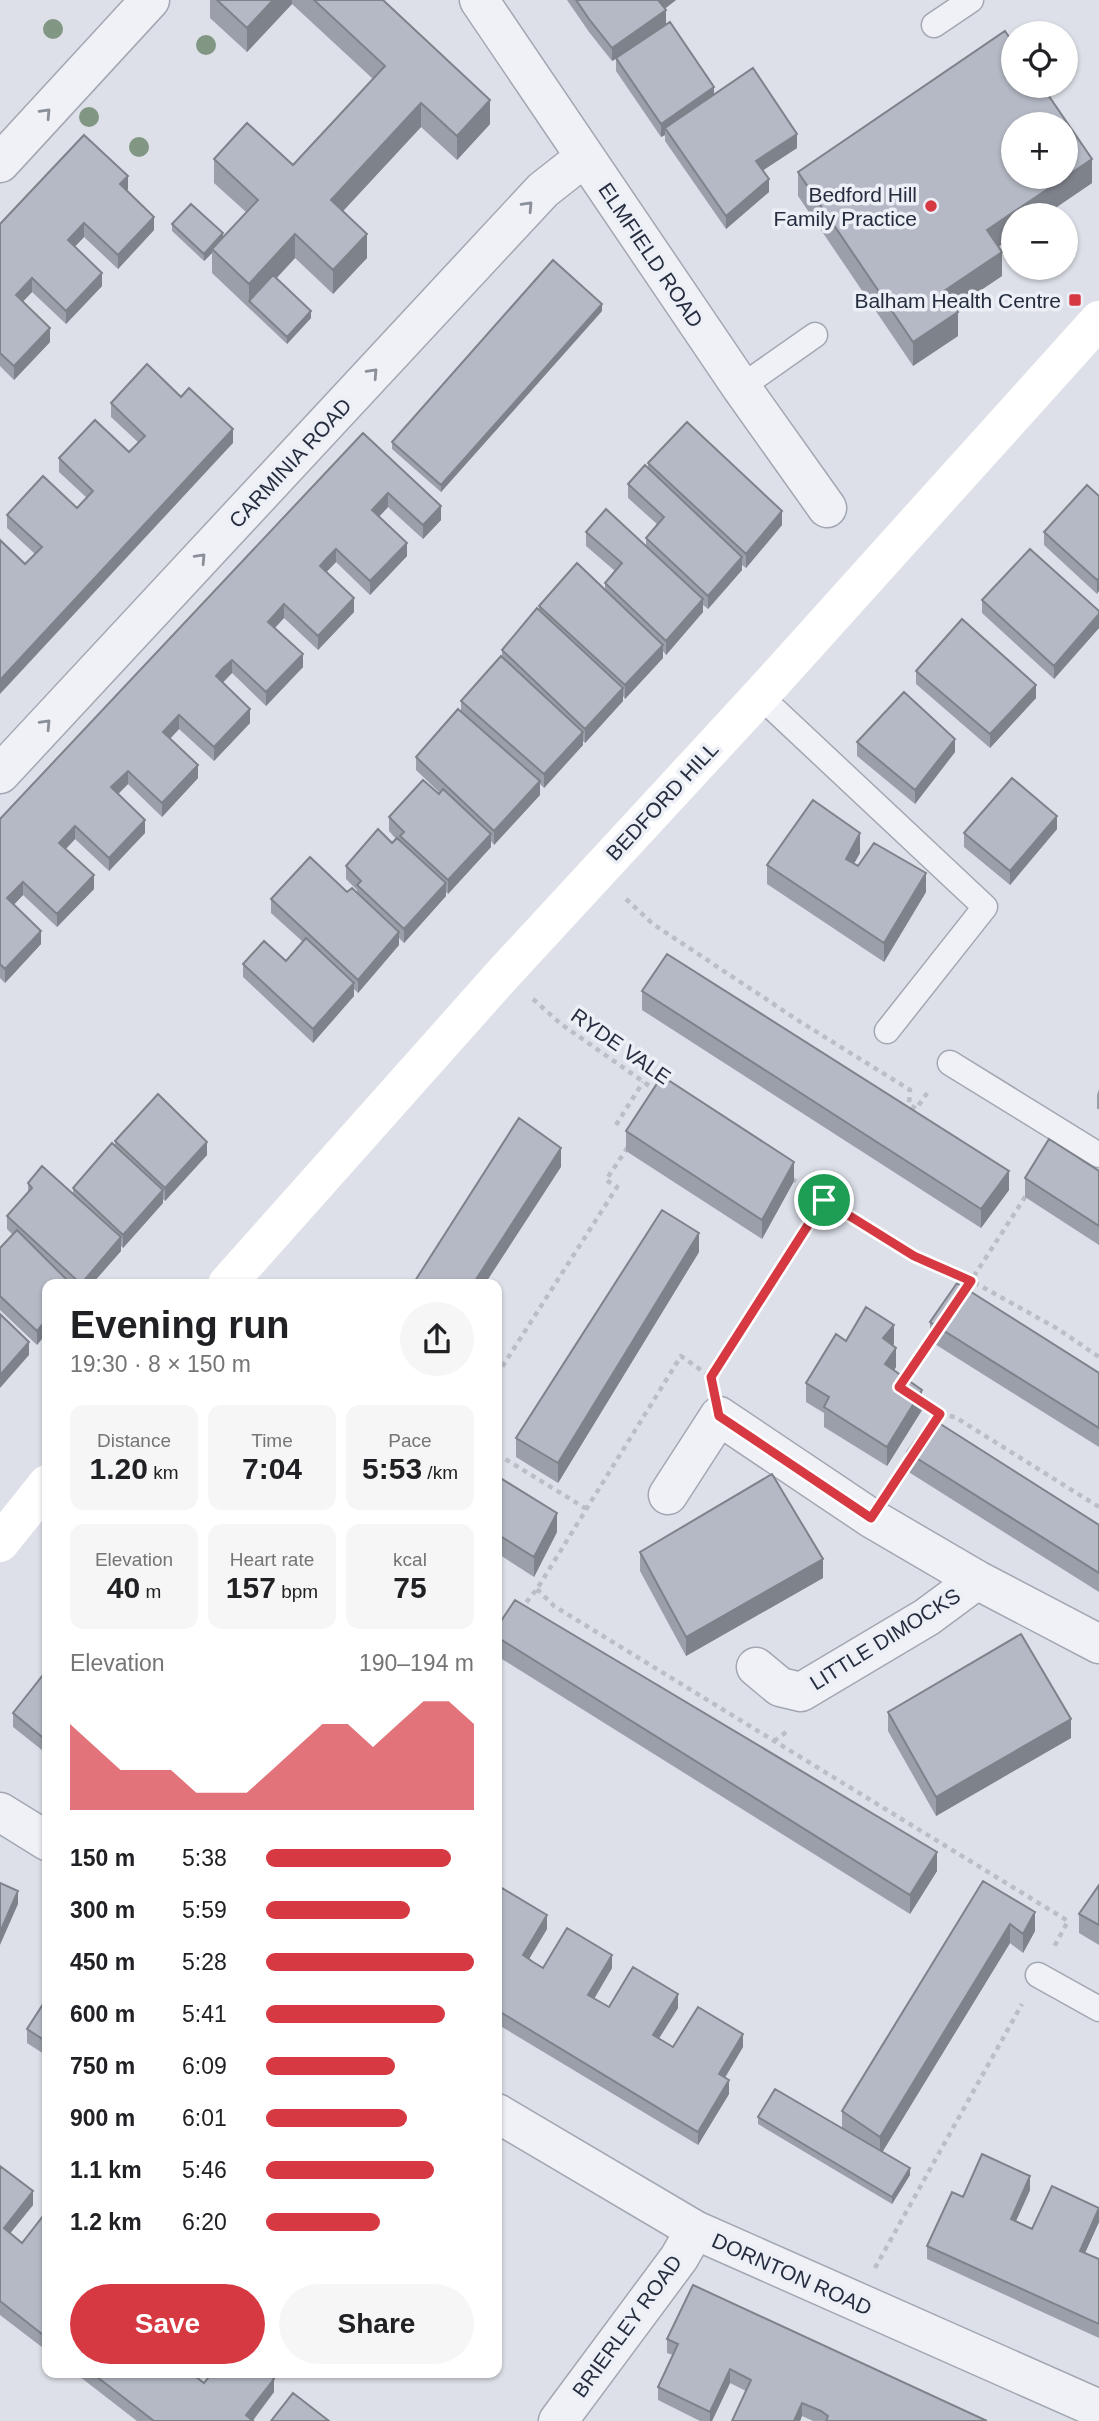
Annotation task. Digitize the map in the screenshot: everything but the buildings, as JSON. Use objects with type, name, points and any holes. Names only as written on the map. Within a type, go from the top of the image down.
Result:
[{"type":"main road","name":"BEDFORD HILL","points":[[231,1279],[504,973],[760,696],[1099,320]]},
{"type":"main road","points":[[0,1543],[42,1490]]},
{"type":"street","points":[[0,163],[150,0]]},
{"type":"street","name":"ELMFIELD ROAD","points":[[479,0],[741,387],[827,508]]},
{"type":"street","name":"CARMINIA ROAD","points":[[0,774],[543,190],[585,158]]},
{"type":"street","points":[[668,1495],[719,1416]]},
{"type":"street","name":"LITTLE DIMOCKS","points":[[719,1416],[871,1518],[977,1580],[1099,1644]]},
{"type":"street","name":"LITTLE DIMOCKS","points":[[755,1667],[780,1687],[801,1692],[927,1617],[977,1580]]},
{"type":"street","points":[[0,1812],[42,1838]]},
{"type":"street","name":"DORNTON ROAD","points":[[502,2116],[695,2230],[1099,2409]]},
{"type":"street","name":"BRIERLEY ROAD","points":[[558,2421],[679,2258],[695,2230]]},
{"type":"lane","points":[[934,25],[971,0]]},
{"type":"lane","points":[[741,387],[815,335]]},
{"type":"lane","points":[[760,696],[985,907],[887,1031]]},
{"type":"lane","points":[[950,1063],[1099,1155]]},
{"type":"lane","points":[[1038,1975],[1099,2009]]},
{"type":"path","points":[[597,873],[653,924],[799,1021],[911,1090],[909,1104],[916,1109],[950,1063]]},
{"type":"path","name":"RYDE VALE","points":[[504,973],[561,1024],[662,1095]]},
{"type":"path","points":[[616,1125],[643,1082]]},
{"type":"path","points":[[502,1367],[617,1187],[606,1180],[633,1139]]},
{"type":"path","points":[[783,1174],[914,1256],[979,1285],[1058,1329],[1099,1357]]},
{"type":"path","points":[[957,1303],[1031,1187]]},
{"type":"path","points":[[711,1377],[824,1200]]},
{"type":"path","points":[[899,1387],[937,1331]]},
{"type":"path","points":[[513,1614],[520,1610],[537,1589],[681,1356],[711,1377],[719,1416]]},
{"type":"path","points":[[909,1394],[940,1414],[955,1417],[1099,1507]]},
{"type":"path","points":[[932,1425],[940,1414]]},
{"type":"path","points":[[502,1457],[585,1508]]},
{"type":"path","points":[[871,1518],[909,1460]]},
{"type":"path","points":[[537,1589],[554,1606],[1068,1921],[856,2303]]},
{"type":"place","name":"Bedford Hill Family Practice","points":[[931,206]]},
{"type":"place","name":"Balham Health Centre","points":[[1075,300]]},
{"type":"route","points":[[824,1200],[914,1256],[971,1281],[899,1387],[940,1414],[871,1518],[719,1416],[711,1377],[824,1200]]}]
